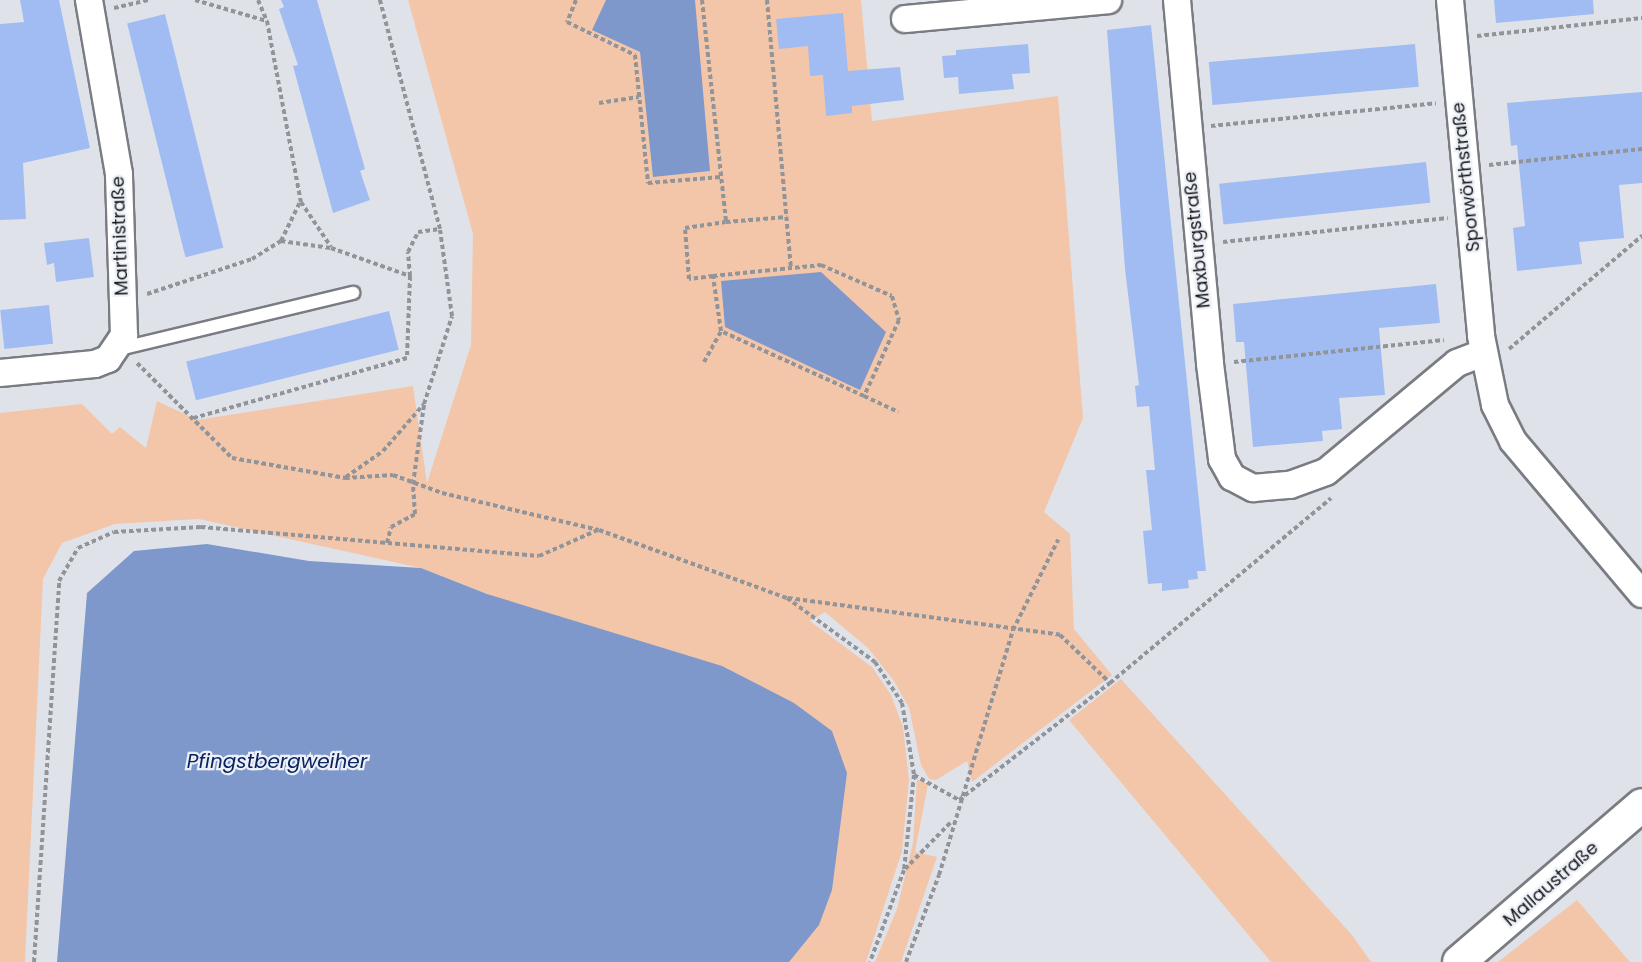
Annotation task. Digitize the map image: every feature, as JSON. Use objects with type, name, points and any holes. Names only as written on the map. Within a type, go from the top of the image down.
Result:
[{"type":"street","points":[[905,19],[1108,0]]},
{"type":"street","name":"Maxburgstraße","points":[[1177,0],[1197,245],[1210,364],[1222,459],[1232,477],[1253,488],[1290,485],[1326,472],[1457,363],[1483,353]]},
{"type":"street","name":"Sporwörthstraße","points":[[1450,0],[1464,168],[1472,215],[1483,353],[1495,405],[1513,441],[1642,594]]},
{"type":"street","name":"Martinistraße","points":[[90,6],[119,174],[124,335],[119,349]]},
{"type":"street","points":[[0,373],[95,364],[119,349]]},
{"type":"street","name":"Mallaustraße","points":[[1459,962],[1639,813]]},
{"type":"lane","points":[[119,349],[353,293]]},
{"type":"path","points":[[90,6],[148,0]]},
{"type":"path","points":[[195,0],[267,21]]},
{"type":"path","points":[[258,0],[267,21],[301,202],[331,248]]},
{"type":"path","points":[[380,0],[440,229],[452,316],[424,404],[413,484],[415,514],[390,527],[387,543]]},
{"type":"path","points":[[576,0],[567,22],[635,55],[648,183],[721,177]]},
{"type":"path","points":[[702,0],[726,222]]},
{"type":"path","points":[[767,0],[791,267]]},
{"type":"path","points":[[1453,38],[1642,18]]},
{"type":"path","points":[[599,103],[639,98]]},
{"type":"path","points":[[1187,129],[1458,100]]},
{"type":"path","points":[[1464,168],[1642,149]]},
{"type":"path","points":[[281,241],[301,202]]},
{"type":"path","points":[[1197,245],[1472,215]]},
{"type":"path","points":[[787,217],[686,228],[689,279],[820,265],[892,296],[899,320],[864,396]]},
{"type":"path","points":[[410,276],[408,252],[418,232],[440,229]]},
{"type":"path","points":[[1210,364],[1346,351],[1483,353],[1642,236]]},
{"type":"path","points":[[704,362],[721,331],[713,276]]},
{"type":"path","points":[[721,331],[899,412]]},
{"type":"path","points":[[119,349],[171,394],[189,419],[232,458],[345,478],[393,475],[413,484],[599,530],[787,598],[1060,635],[1110,683]]},
{"type":"path","points":[[1346,351],[1346,357]]},
{"type":"path","points":[[1278,358],[1278,364]]},
{"type":"path","points":[[345,478],[382,451],[424,404]]},
{"type":"path","points":[[959,800],[1110,683],[1339,492]]},
{"type":"path","points":[[34,962],[59,582],[78,548],[114,532],[201,527],[539,556],[599,530]]},
{"type":"path","points":[[906,962],[921,929],[1013,630],[1058,540]]},
{"type":"path","points":[[787,598],[875,662],[902,703],[914,775],[904,870],[893,910],[870,962]]},
{"type":"path","points":[[914,775],[959,800]]},
{"type":"path","points":[[904,870],[954,820]]},
{"type":"shaded area","points":[[408,0],[861,0],[872,121],[1058,96],[1083,418],[1044,512],[1070,534],[1074,629],[1112,675],[972,782],[967,761],[936,780],[929,779],[921,765],[909,708],[894,681],[868,648],[825,612],[810,621],[872,667],[891,695],[903,727],[909,780],[902,851],[866,962],[789,962],[838,821],[847,773],[487,594],[421,568],[199,519],[115,524],[62,543],[43,579],[25,962],[0,962],[0,413],[82,404],[112,434],[120,427],[146,448],[157,401],[197,420],[413,386],[427,483],[471,345],[473,234]]},
{"type":"shaded area","points":[[1121,679],[1352,935],[1371,962],[1271,962],[1069,720]]},
{"type":"shaded area","points":[[917,779],[928,784],[915,852],[937,857],[901,962],[875,962],[897,909],[913,843]]},
{"type":"shaded area","points":[[1577,900],[1630,962],[1498,962]]},
{"type":"water","points":[[606,0],[695,0],[710,171],[653,177],[640,52],[592,30]]},
{"type":"water","points":[[821,272],[886,332],[860,390],[725,327],[721,281]]},
{"type":"water","name":"Pfingstbergweiher","points":[[207,544],[309,561],[421,568],[487,594],[722,666],[794,703],[832,731],[847,773],[832,890],[819,925],[789,962],[57,962],[87,593],[134,551]]},
{"type":"building","points":[[20,0],[59,0],[90,148],[23,163],[26,219],[0,220],[0,24],[24,22]]},
{"type":"building","points":[[281,0],[317,0],[365,169],[360,171],[370,200],[333,213],[293,66],[298,65],[279,9],[284,7]]},
{"type":"building","points":[[1494,0],[1593,0],[1594,14],[1496,23]]},
{"type":"building","points":[[843,13],[848,71],[900,67],[904,100],[852,106],[852,113],[826,116],[823,75],[810,76],[808,46],[779,49],[776,19]]},
{"type":"building","points":[[165,14],[223,248],[185,257],[127,23]]},
{"type":"building","points":[[1151,25],[1206,571],[1197,571],[1198,579],[1188,580],[1189,588],[1162,591],[1162,583],[1148,584],[1143,531],[1152,530],[1146,470],[1155,470],[1149,406],[1137,407],[1135,386],[1139,385],[1125,269],[1107,30]]},
{"type":"building","points":[[1028,44],[1030,73],[1012,74],[1014,89],[959,94],[958,77],[944,78],[942,56],[956,55],[956,50]]},
{"type":"building","points":[[1415,44],[1419,87],[1213,105],[1209,62]]},
{"type":"building","points":[[1642,92],[1642,183],[1619,185],[1624,238],[1579,242],[1582,264],[1517,271],[1513,228],[1525,226],[1517,145],[1511,146],[1507,103]]},
{"type":"building","points":[[1426,162],[1430,203],[1223,225],[1219,184]]},
{"type":"building","points":[[89,238],[94,277],[56,282],[54,263],[47,265],[44,243]]},
{"type":"building","points":[[1436,284],[1440,323],[1379,328],[1385,395],[1339,398],[1342,429],[1322,431],[1323,441],[1253,447],[1244,342],[1236,342],[1233,304]]},
{"type":"building","points":[[49,305],[53,344],[4,349],[0,310]]},
{"type":"building","points":[[389,311],[399,350],[196,400],[186,362]]}]
